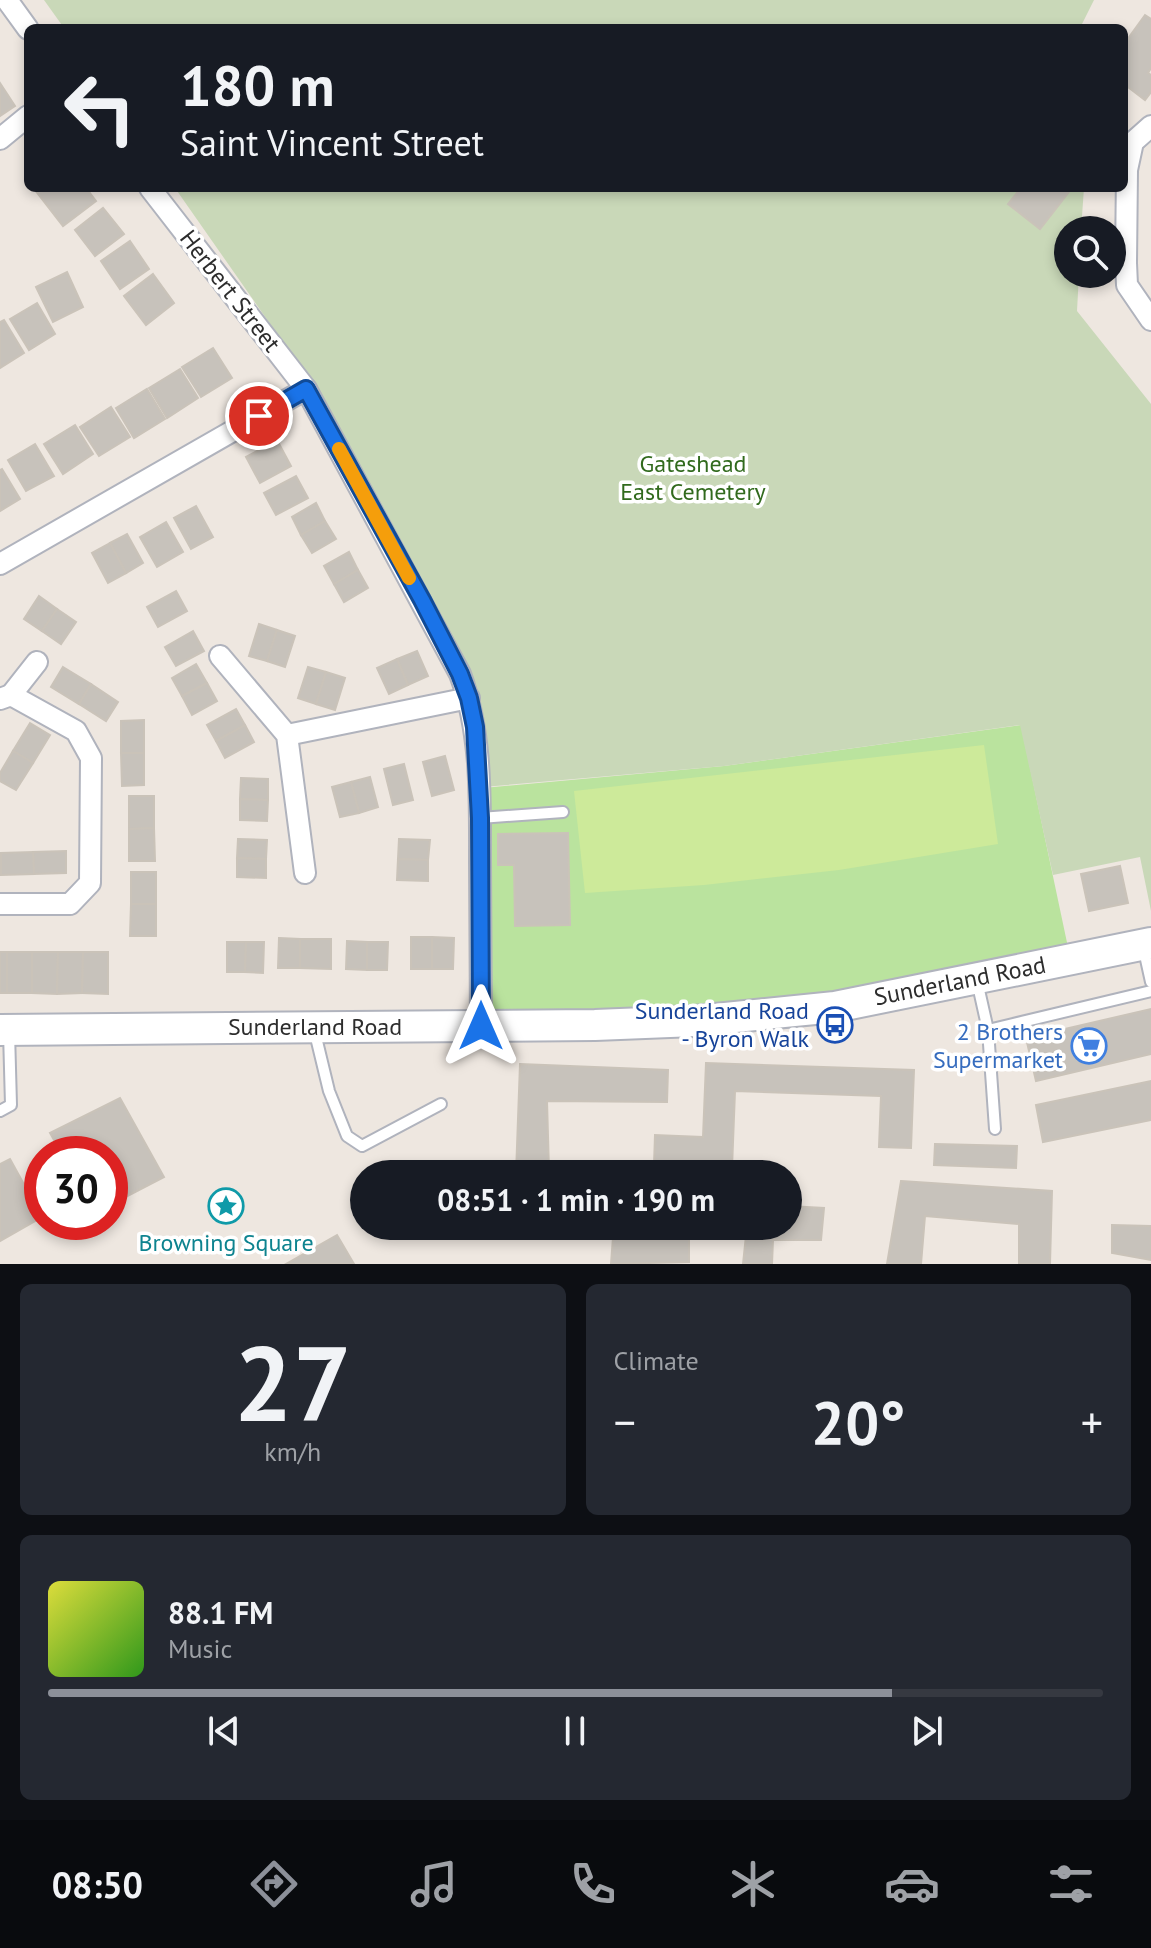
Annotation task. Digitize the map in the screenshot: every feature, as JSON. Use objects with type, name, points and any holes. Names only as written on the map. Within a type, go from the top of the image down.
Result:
[{"type":"main road","name":"Sunderland Road","points":[[5,1030],[695,1021],[835,1007],[1147,944]]},
{"type":"street","points":[[7,0],[24,24]]},
{"type":"street","points":[[0,139],[24,119]]},
{"type":"street","points":[[1128,165],[1133,142],[1151,126]]},
{"type":"street","name":"Herbert Street","points":[[153,192],[306,389],[460,674],[475,727],[480,818],[481,1026]]},
{"type":"street","points":[[1127,192],[1127,285],[1151,320]]},
{"type":"street","points":[[0,564],[306,389]]},
{"type":"street","points":[[220,656],[287,735],[305,873]]},
{"type":"street","points":[[0,904],[70,904],[90,883],[91,758],[76,731],[5,697],[37,662]]},
{"type":"street","points":[[287,735],[469,698]]},
{"type":"lane","points":[[480,818],[563,812]]},
{"type":"lane","points":[[1147,944],[1151,982]]},
{"type":"lane","points":[[976,978],[988,1030],[995,1129]]},
{"type":"lane","points":[[988,1030],[1151,991]]},
{"type":"lane","points":[[314,1027],[329,1091],[338,1114],[347,1136],[362,1146],[441,1104]]},
{"type":"lane","points":[[0,1111],[11,1105],[5,1030]]},
{"type":"green space","points":[[44,0],[1094,0],[1082,24],[61,24]]},
{"type":"green space","name":"Gateshead East Cemetery","points":[[178,192],[1084,192],[1082,216],[1054,216],[1054,288],[1078,288],[1077,311],[1151,404],[1151,911],[1140,857],[1053,875],[1020,725],[724,766],[483,787],[481,725],[317,391]]},
{"type":"green space","points":[[1021,725],[1069,952],[833,1001],[486,1020],[483,788],[724,766]]},
{"type":"green space","points":[[984,745],[998,844],[839,870],[704,885],[585,893],[574,791]]},
{"type":"building","points":[[1145,15],[1151,19],[1151,68],[1148,73],[1151,75],[1151,92],[1145,100],[1128,87],[1128,38]]},
{"type":"building","points":[[0,83],[15,106],[0,116]]},
{"type":"building","points":[[37,192],[89,192],[96,201],[63,226]]},
{"type":"building","points":[[1018,192],[1069,192],[1040,229],[1008,204]]},
{"type":"building","points":[[103,208],[124,234],[95,256],[75,230]]},
{"type":"building","points":[[130,241],[149,269],[120,289],[101,261]]},
{"type":"building","points":[[67,272],[83,307],[53,322],[36,287]]},
{"type":"building","points":[[153,274],[174,303],[146,325],[124,296]]},
{"type":"building","points":[[37,303],[55,334],[29,350],[10,319]]},
{"type":"building","points":[[4,320],[24,353],[0,368],[0,322]]},
{"type":"building","points":[[213,348],[232,378],[201,397],[182,367]]},
{"type":"building","points":[[180,369],[198,398],[167,418],[149,388]]},
{"type":"building","points":[[147,389],[165,419],[134,438],[116,408]]},
{"type":"building","points":[[111,407],[130,437],[99,456],[80,427]]},
{"type":"building","points":[[75,425],[93,454],[63,474],[44,444]]},
{"type":"building","points":[[277,440],[291,466],[260,483],[246,457]]},
{"type":"building","points":[[35,444],[54,476],[26,491],[8,460]]},
{"type":"building","points":[[0,470],[20,499],[0,511]]},
{"type":"building","points":[[296,476],[308,498],[276,515],[264,493]]},
{"type":"building","points":[[316,503],[325,521],[301,535],[292,517]]},
{"type":"building","points":[[196,506],[213,537],[191,549],[174,518]]},
{"type":"building","points":[[325,521],[336,539],[312,553],[301,535]]},
{"type":"building","points":[[166,522],[183,552],[157,567],[140,537]]},
{"type":"building","points":[[127,534],[143,563],[126,573],[110,543]]},
{"type":"building","points":[[110,543],[126,573],[108,583],[92,553]]},
{"type":"building","points":[[349,552],[358,570],[334,584],[324,566]]},
{"type":"building","points":[[358,570],[368,588],[344,602],[334,584]]},
{"type":"building","points":[[176,591],[187,611],[158,627],[147,607]]},
{"type":"building","points":[[39,596],[57,609],[42,631],[24,619]]},
{"type":"building","points":[[57,609],[76,622],[61,644],[42,631]]},
{"type":"building","points":[[259,624],[277,630],[267,661],[249,656]]},
{"type":"building","points":[[277,630],[295,636],[285,667],[267,661]]},
{"type":"building","points":[[193,631],[204,651],[176,666],[165,647]]},
{"type":"building","points":[[417,651],[428,676],[408,685],[397,659]]},
{"type":"building","points":[[397,659],[408,685],[389,694],[377,668]]},
{"type":"building","points":[[196,664],[207,683],[182,696],[172,678]]},
{"type":"building","points":[[63,667],[91,684],[79,704],[51,687]]},
{"type":"building","points":[[308,667],[326,672],[316,704],[298,698]]},
{"type":"building","points":[[326,672],[345,678],[335,710],[316,704]]},
{"type":"building","points":[[207,683],[217,701],[192,715],[182,696]]},
{"type":"building","points":[[91,684],[118,702],[106,721],[79,704]]},
{"type":"building","points":[[236,709],[245,725],[216,741],[207,725]]},
{"type":"building","points":[[144,720],[144,753],[121,753],[121,721]]},
{"type":"building","points":[[30,723],[50,735],[33,763],[13,751]]},
{"type":"building","points":[[245,725],[254,742],[225,758],[216,741]]},
{"type":"building","points":[[13,751],[33,763],[16,790],[0,781],[0,773]]},
{"type":"building","points":[[121,753],[144,753],[144,785],[122,786]]},
{"type":"building","points":[[445,756],[454,790],[432,796],[423,762]]},
{"type":"building","points":[[404,764],[413,800],[393,805],[384,769]]},
{"type":"building","points":[[370,777],[378,807],[359,813],[351,782]]},
{"type":"building","points":[[241,778],[268,779],[268,800],[240,799]]},
{"type":"building","points":[[351,782],[359,813],[340,817],[332,787]]},
{"type":"building","points":[[129,796],[154,796],[154,828],[129,829]]},
{"type":"building","points":[[240,799],[268,800],[267,821],[240,820]]},
{"type":"building","points":[[154,828],[155,861],[129,861],[129,829]]},
{"type":"building","points":[[568,833],[570,925],[515,926],[514,865],[498,865],[498,834]]},
{"type":"building","points":[[238,839],[267,840],[266,859],[237,858]]},
{"type":"building","points":[[399,839],[430,840],[428,860],[398,859]]},
{"type":"building","points":[[66,851],[66,873],[34,874],[33,852]]},
{"type":"building","points":[[33,852],[34,874],[1,875],[1,853]]},
{"type":"building","points":[[237,858],[266,859],[266,878],[237,877]]},
{"type":"building","points":[[398,859],[428,860],[428,881],[397,880]]},
{"type":"building","points":[[1120,866],[1128,903],[1089,911],[1081,874]]},
{"type":"building","points":[[131,872],[156,872],[156,904],[131,904]]},
{"type":"building","points":[[131,904],[156,904],[156,936],[130,936]]},
{"type":"building","points":[[411,937],[432,937],[432,969],[411,969]]},
{"type":"building","points":[[432,937],[454,938],[453,969],[432,969]]},
{"type":"building","points":[[279,938],[300,939],[300,968],[278,968]]},
{"type":"building","points":[[300,939],[331,939],[331,969],[300,968]]},
{"type":"building","points":[[347,941],[367,942],[367,970],[346,969]]},
{"type":"building","points":[[227,942],[246,942],[245,972],[227,972]]},
{"type":"building","points":[[246,942],[264,942],[263,973],[245,972]]},
{"type":"building","points":[[367,942],[388,942],[387,970],[367,970]]},
{"type":"building","points":[[0,952],[7,952],[7,993],[0,993]]},
{"type":"building","points":[[7,952],[32,952],[32,993],[7,993]]},
{"type":"building","points":[[32,952],[58,952],[57,994],[32,993]]},
{"type":"building","points":[[58,952],[83,952],[82,993],[57,994]]},
{"type":"building","points":[[83,952],[108,952],[108,994],[82,993]]},
{"type":"building","name":"2 Brothers Supermarket","points":[[1151,1009],[1151,1054],[1036,1081],[1026,1038]]},
{"type":"building","points":[[706,1063],[914,1070],[911,1148],[879,1147],[881,1096],[735,1091],[732,1160],[654,1160],[655,1135],[703,1137]]},
{"type":"building","points":[[520,1064],[668,1070],[667,1102],[547,1101],[549,1160],[517,1160]]},
{"type":"building","points":[[1151,1081],[1151,1120],[1043,1142],[1036,1105]]},
{"type":"building","points":[[120,1098],[164,1177],[128,1196],[128,1136],[52,1136],[50,1133]]},
{"type":"building","points":[[935,1144],[1017,1146],[1016,1168],[934,1165]]},
{"type":"building","points":[[10,1159],[24,1184],[24,1227],[0,1241],[0,1164]]},
{"type":"building","points":[[901,1181],[1052,1191],[1050,1264],[1019,1264],[1019,1224],[925,1216],[921,1264],[887,1264]]},
{"type":"building","points":[[802,1207],[824,1208],[821,1240],[802,1240]]},
{"type":"building","points":[[1112,1225],[1151,1226],[1151,1260],[1112,1253]]},
{"type":"building","points":[[337,1235],[354,1264],[286,1264]]},
{"type":"building","points":[[613,1240],[689,1240],[689,1262],[611,1264]]},
{"type":"building","points":[[746,1240],[773,1240],[772,1264],[743,1264]]},
{"type":"slow traffic","points":[[339,449],[409,578]]},
{"type":"place","name":"Sunderland Road - Byron Walk","points":[[835,1025]]},
{"type":"place","name":"2 Brothers Supermarket","points":[[1089,1046]]},
{"type":"place","name":"Browning Square","points":[[226,1206]]},
{"type":"route","points":[[259,416],[306,389],[422,600],[469,698],[475,727],[480,818],[481,1026]]}]
